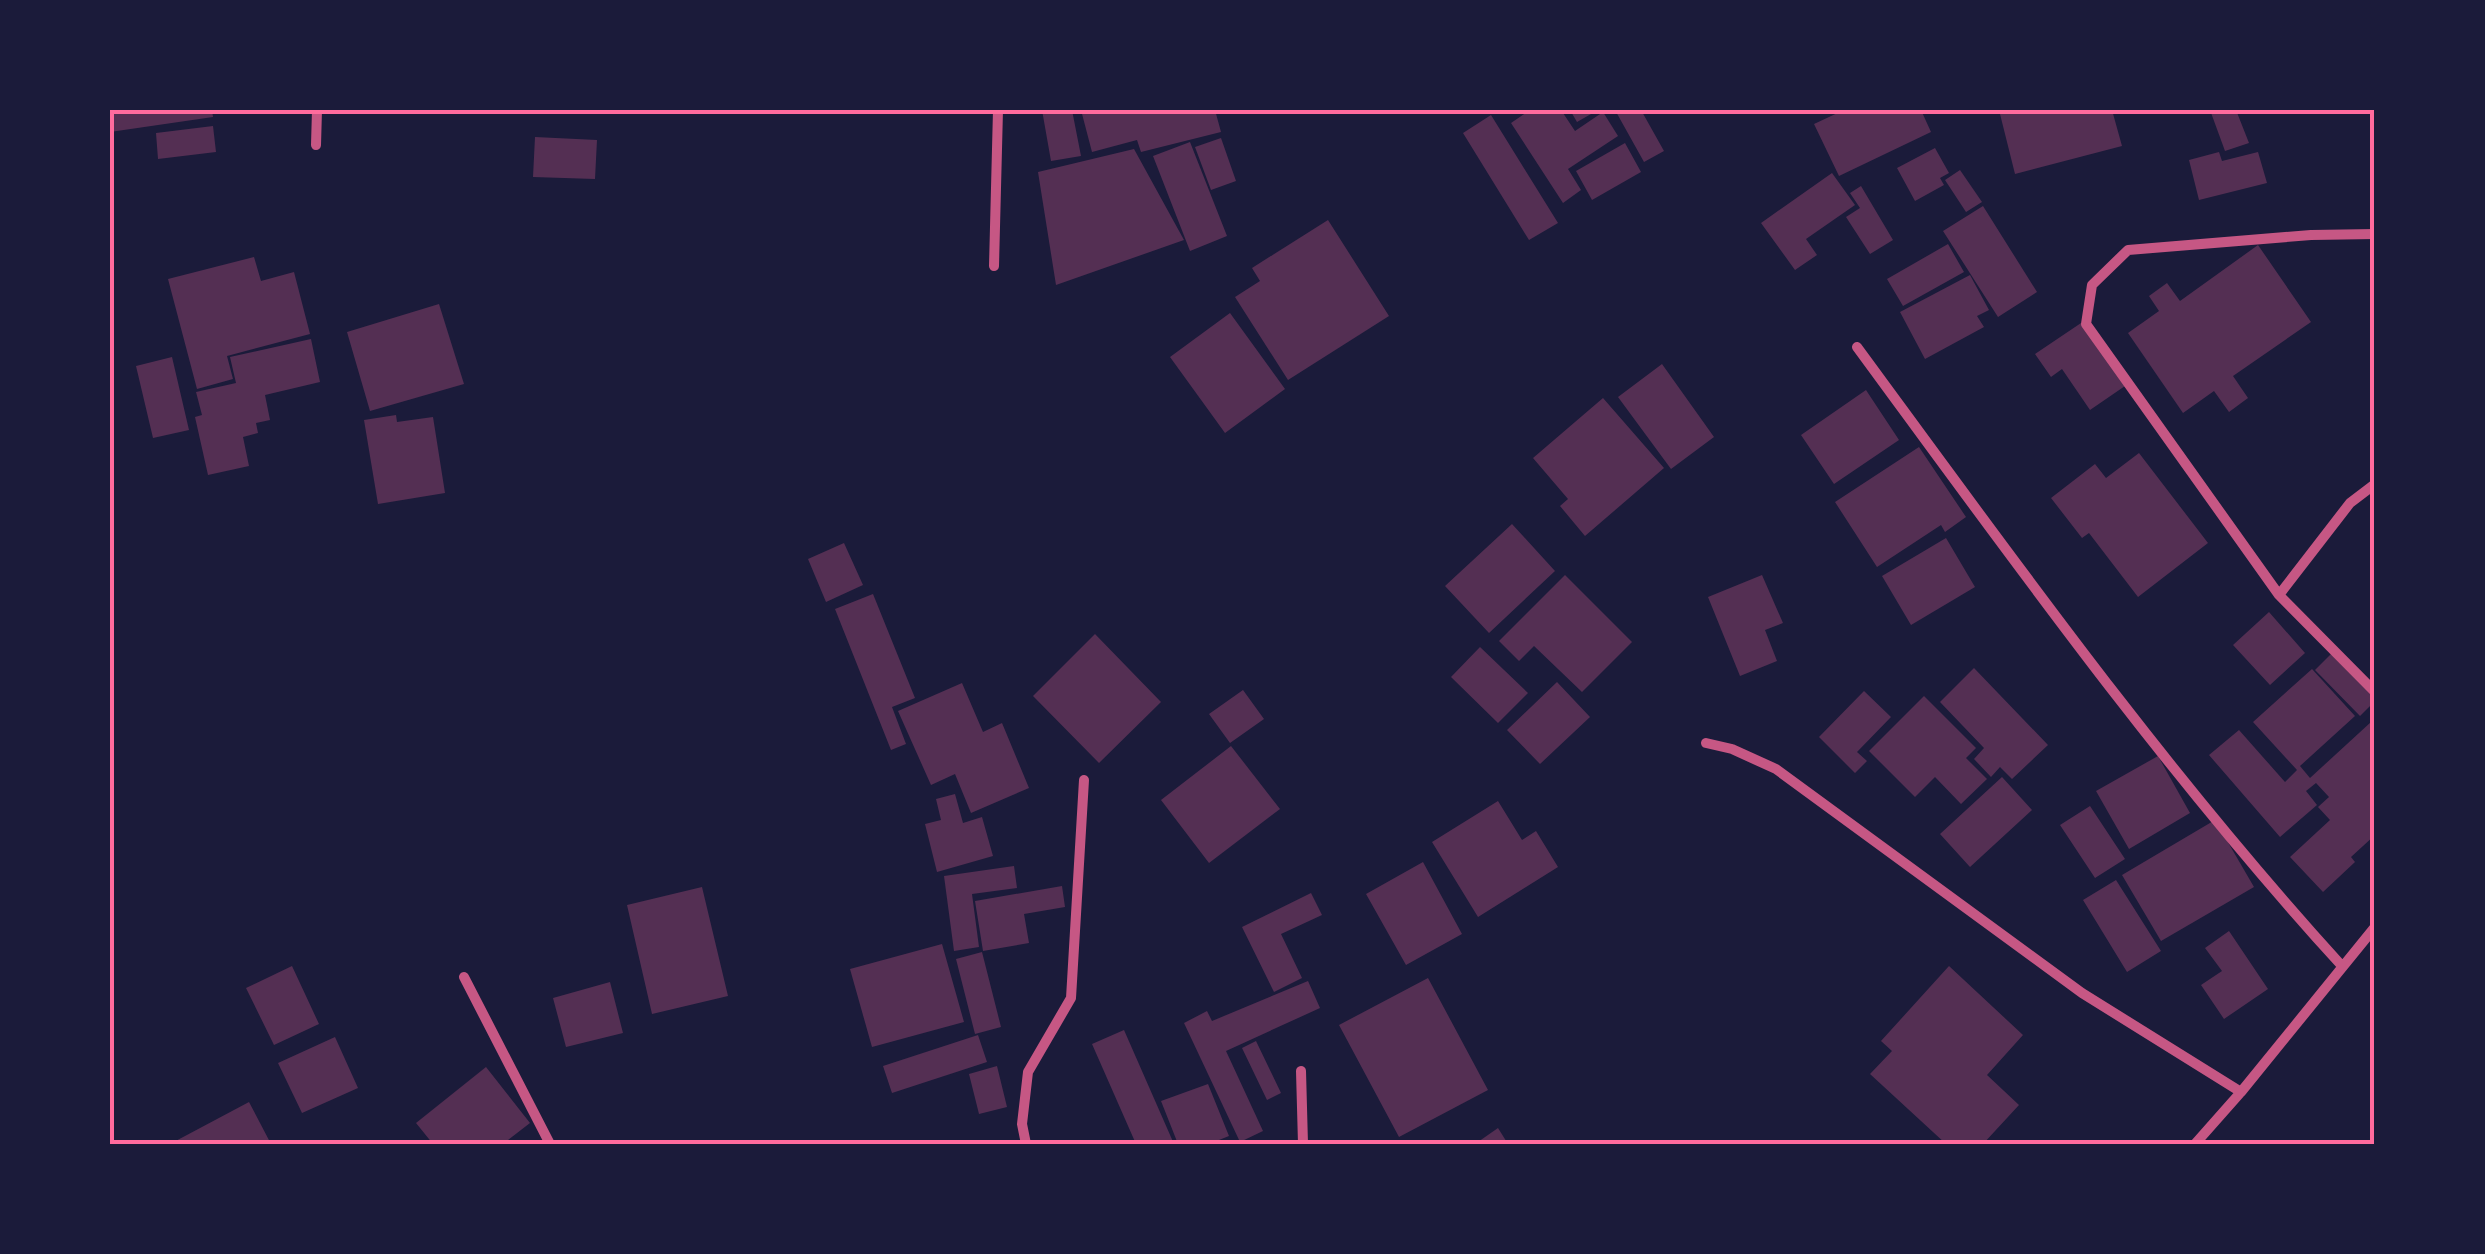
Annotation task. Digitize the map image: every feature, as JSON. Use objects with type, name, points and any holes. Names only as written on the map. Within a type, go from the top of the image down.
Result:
[{"type":"street","points":[[316,145],[317,110]]},
{"type":"street","points":[[994,266],[998,110]]},
{"type":"street","points":[[2375,234],[2128,250],[2092,286],[2086,324],[2278,595],[2375,692]]},
{"type":"street","points":[[1857,347],[2086,660],[2293,913],[2342,966]]},
{"type":"street","points":[[2278,595],[2350,502],[2375,484]]},
{"type":"street","points":[[1706,743],[1732,748],[1776,768],[2082,993],[2242,1092]]},
{"type":"street","points":[[1026,1144],[1022,1124],[1028,1072],[1071,998],[1084,780]]},
{"type":"street","points":[[2195,1144],[2375,927]]},
{"type":"street","points":[[464,977],[550,1144]]},
{"type":"street","points":[[1301,1071],[1303,1144]]},
{"type":"building","points":[[110,110],[212,110],[213,117],[110,132]]},
{"type":"building","points":[[1042,110],[1072,110],[1081,156],[1051,161]]},
{"type":"building","points":[[1081,110],[1215,110],[1221,132],[1141,152],[1137,140],[1092,152]]},
{"type":"building","points":[[1530,110],[1561,110],[1575,131],[1603,112],[1618,136],[1568,169],[1581,190],[1563,203],[1511,123]]},
{"type":"building","points":[[1570,110],[1598,110],[1577,122]]},
{"type":"building","points":[[1615,110],[1641,110],[1664,151],[1644,162]]},
{"type":"building","points":[[1844,110],[1921,110],[1931,132],[1839,176],[1814,124]]},
{"type":"building","points":[[1999,110],[2112,110],[2122,146],[2015,174]]},
{"type":"building","points":[[2210,110],[2236,110],[2249,143],[2225,151]]},
{"type":"building","points":[[1491,115],[1558,223],[1529,240],[1463,133]]},
{"type":"building","points":[[213,126],[216,152],[158,159],[156,133]]},
{"type":"building","points":[[535,137],[597,140],[595,179],[533,177]]},
{"type":"building","points":[[1221,138],[1236,181],[1211,190],[1195,147]]},
{"type":"building","points":[[1190,142],[1227,236],[1190,251],[1153,156]]},
{"type":"building","points":[[1625,143],[1641,172],[1592,200],[1576,171]]},
{"type":"building","points":[[1935,148],[1949,173],[1940,178],[1944,185],[1915,201],[1897,168]]},
{"type":"building","points":[[1134,149],[1184,240],[1056,285],[1038,172]]},
{"type":"building","points":[[2219,152],[2222,161],[2258,152],[2267,183],[2199,200],[2189,160]]},
{"type":"building","points":[[1960,170],[1982,202],[1966,212],[1945,180]]},
{"type":"building","points":[[1832,173],[1855,205],[1806,239],[1817,255],[1795,270],[1761,223]]},
{"type":"building","points":[[1861,186],[1893,240],[1870,254],[1846,217],[1860,208],[1850,193]]},
{"type":"building","points":[[1983,206],[2037,292],[1998,317],[1943,231]]},
{"type":"building","points":[[1328,220],[1389,316],[1288,380],[1235,297],[1260,281],[1252,268]]},
{"type":"building","points":[[1948,244],[1964,272],[1903,306],[1887,279]]},
{"type":"building","points":[[2258,245],[2311,322],[2233,376],[2248,398],[2229,412],[2214,391],[2183,413],[2128,333],[2159,311],[2149,296],[2167,283],[2180,301]]},
{"type":"building","points":[[254,257],[261,281],[294,272],[310,334],[227,356],[233,379],[197,389],[168,279]]},
{"type":"building","points":[[1970,275],[1989,310],[1977,316],[1984,327],[1925,359],[1900,312]]},
{"type":"building","points":[[439,304],[464,384],[370,411],[347,332]]},
{"type":"building","points":[[1230,313],[1285,389],[1225,433],[1170,357]]},
{"type":"building","points":[[2081,323],[2125,386],[2090,410],[2062,369],[2051,377],[2035,354]]},
{"type":"building","points":[[311,339],[320,382],[265,395],[270,420],[256,423],[258,433],[243,437],[249,466],[208,475],[195,417],[202,415],[196,392],[236,383],[230,357]]},
{"type":"building","points":[[172,357],[189,430],[153,438],[136,366]]},
{"type":"building","points":[[1662,364],[1714,437],[1671,469],[1618,397]]},
{"type":"building","points":[[1866,390],[1899,440],[1834,484],[1801,435]]},
{"type":"building","points":[[1603,398],[1664,468],[1585,536],[1560,506],[1568,499],[1533,458]]},
{"type":"building","points":[[396,415],[397,422],[433,417],[445,493],[378,504],[364,420]]},
{"type":"building","points":[[1919,447],[1966,517],[1945,532],[1941,525],[1877,567],[1835,502]]},
{"type":"building","points":[[2139,453],[2208,543],[2138,597],[2089,533],[2082,538],[2051,498],[2095,464],[2106,478]]},
{"type":"building","points":[[1512,524],[1555,571],[1489,633],[1445,586]]},
{"type":"building","points":[[1946,538],[1975,587],[1911,625],[1882,576]]},
{"type":"building","points":[[844,543],[863,585],[826,602],[808,559]]},
{"type":"building","points":[[1565,575],[1632,642],[1582,692],[1534,646],[1519,661],[1499,641]]},
{"type":"building","points":[[1762,575],[1783,623],[1765,630],[1777,661],[1740,676],[1708,597]]},
{"type":"building","points":[[873,594],[915,698],[892,707],[906,744],[891,750],[835,609]]},
{"type":"building","points":[[2269,612],[2305,653],[2270,685],[2233,645]]},
{"type":"building","points":[[1095,634],[1161,702],[1099,763],[1033,696]]},
{"type":"building","points":[[1480,647],[1528,693],[1498,723],[1451,677]]},
{"type":"building","points":[[2332,653],[2375,696],[2360,716],[2315,670]]},
{"type":"building","points":[[1974,668],[2048,745],[2012,779],[2000,767],[1991,777],[1974,759],[1984,748],[1940,702]]},
{"type":"building","points":[[2312,669],[2355,716],[2300,766],[2310,778],[2371,722],[2375,726],[2375,835],[2351,857],[2355,862],[2323,892],[2290,857],[2330,820],[2318,807],[2329,797],[2316,783],[2306,791],[2317,805],[2280,837],[2209,755],[2239,730],[2285,782],[2297,770],[2253,722]]},
{"type":"building","points":[[1557,682],[1590,717],[1540,764],[1507,730]]},
{"type":"building","points":[[962,683],[983,732],[1002,723],[1029,788],[971,813],[955,774],[931,785],[898,711]]},
{"type":"building","points":[[1243,690],[1264,719],[1230,743],[1209,714]]},
{"type":"building","points":[[1864,691],[1891,717],[1857,752],[1867,761],[1855,773],[1819,737]]},
{"type":"building","points":[[1924,696],[1976,748],[1966,758],[1987,779],[1961,804],[1935,777],[1915,797],[1869,751]]},
{"type":"building","points":[[1231,746],[1280,809],[1209,863],[1161,800]]},
{"type":"building","points":[[2158,756],[2190,813],[2129,849],[2096,791]]},
{"type":"building","points":[[2002,777],[2032,810],[1970,867],[1940,834]]},
{"type":"building","points":[[955,794],[963,823],[982,817],[993,856],[937,872],[925,824],[941,820],[936,799]]},
{"type":"building","points":[[1498,801],[1522,840],[1536,831],[1558,867],[1478,917],[1432,842]]},
{"type":"building","points":[[2090,806],[2125,859],[2095,878],[2060,825]]},
{"type":"building","points":[[2215,820],[2254,887],[2161,941],[2122,875]]},
{"type":"building","points":[[1423,862],[1462,934],[1406,965],[1366,894]]},
{"type":"building","points":[[1014,866],[1017,888],[972,894],[979,947],[954,951],[944,876]]},
{"type":"building","points":[[2116,880],[2161,951],[2127,972],[2083,900]]},
{"type":"building","points":[[1062,886],[1065,907],[1024,914],[1029,943],[983,951],[975,901]]},
{"type":"building","points":[[702,887],[728,996],[652,1014],[627,905]]},
{"type":"building","points":[[1311,893],[1322,915],[1281,934],[1302,978],[1274,992],[1242,927]]},
{"type":"building","points":[[2229,931],[2268,989],[2224,1019],[2201,985],[2222,971],[2205,948]]},
{"type":"building","points":[[942,944],[964,1022],[872,1047],[850,969]]},
{"type":"building","points":[[982,952],[1001,1027],[975,1034],[956,959]]},
{"type":"building","points":[[292,966],[319,1024],[274,1045],[246,988]]},
{"type":"building","points":[[1949,966],[2023,1035],[1987,1075],[2019,1105],[1983,1144],[1946,1144],[1870,1074],[1892,1051],[1881,1041]]},
{"type":"building","points":[[1428,978],[1488,1090],[1399,1137],[1339,1025]]},
{"type":"building","points":[[1308,981],[1320,1008],[1226,1051],[1263,1131],[1240,1142],[1184,1023],[1207,1011],[1212,1021]]},
{"type":"building","points":[[610,982],[623,1033],[566,1047],[553,998]]},
{"type":"building","points":[[1124,1030],[1174,1144],[1136,1144],[1092,1044]]},
{"type":"building","points":[[978,1035],[987,1062],[892,1093],[883,1066]]},
{"type":"building","points":[[335,1037],[358,1088],[302,1113],[278,1063]]},
{"type":"building","points":[[1256,1041],[1281,1093],[1267,1100],[1242,1048]]},
{"type":"building","points":[[997,1066],[1007,1107],[979,1114],[969,1074]]},
{"type":"building","points":[[486,1067],[530,1123],[503,1144],[433,1144],[416,1123]]},
{"type":"building","points":[[1208,1084],[1229,1136],[1209,1144],[1178,1144],[1161,1101]]},
{"type":"building","points":[[249,1102],[271,1144],[170,1144]]},
{"type":"building","points":[[1498,1128],[1508,1144],[1475,1144]]}]
